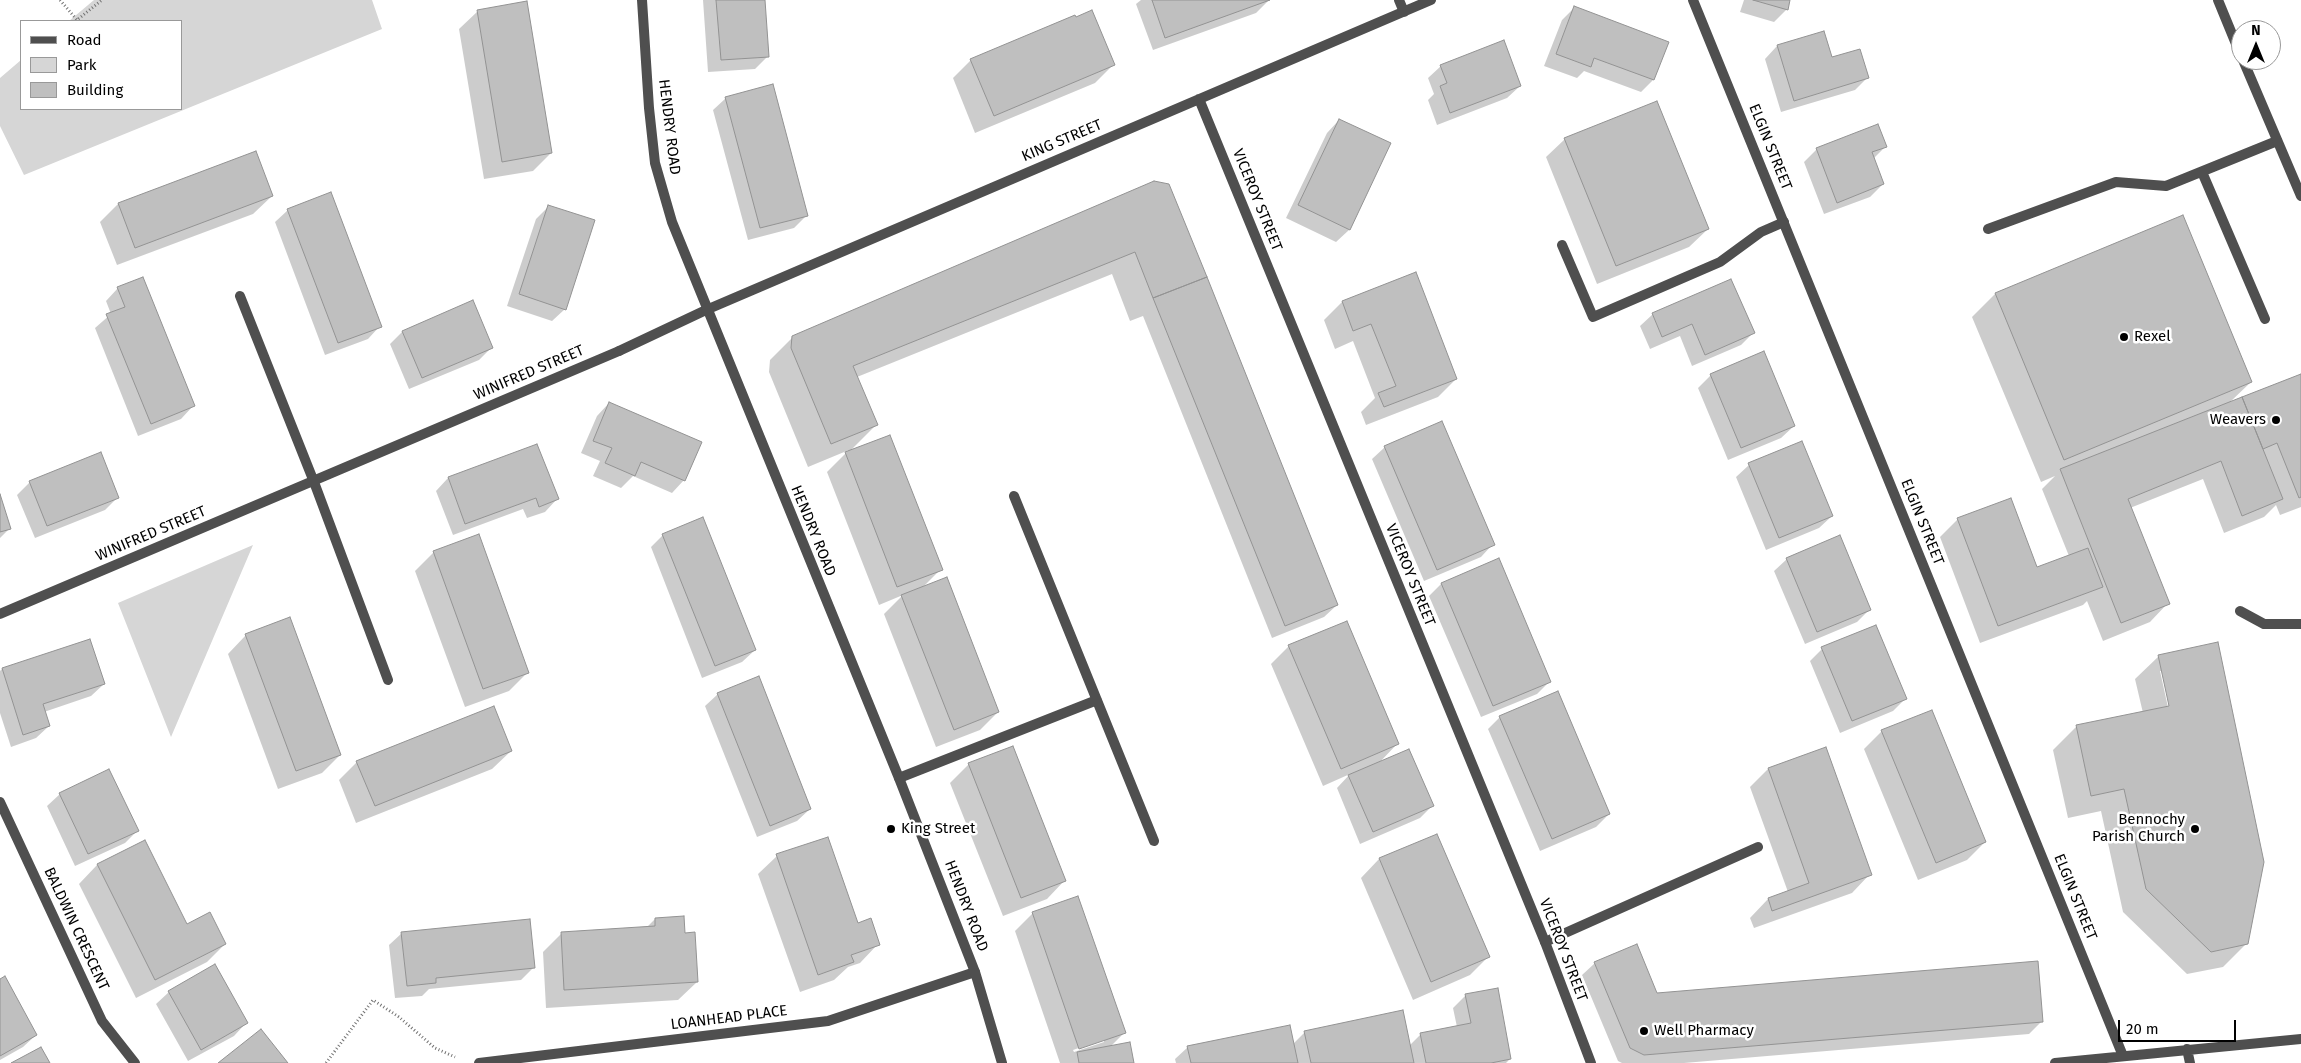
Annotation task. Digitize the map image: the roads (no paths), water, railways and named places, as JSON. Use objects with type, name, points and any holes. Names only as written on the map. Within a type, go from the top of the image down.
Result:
[{"type":"street","name":"HENDRY ROAD","points":[[642,0],[648,108],[655,163],[672,222],[706,310],[900,778],[975,972],[1002,1063]]},
{"type":"street","points":[[1399,0],[1404,12]]},
{"type":"street","name":"KING STREET","points":[[618,352],[706,310],[1431,0]]},
{"type":"street","name":"ELGIN STREET","points":[[1693,0],[2123,1056]]},
{"type":"street","points":[[2218,0],[2231,32]]},
{"type":"street","points":[[2247,70],[2301,196]]},
{"type":"street","name":"VICEROY STREET","points":[[1199,99],[1545,942],[1591,1063]]},
{"type":"street","points":[[1988,229],[2116,182],[2166,186],[2277,141]]},
{"type":"street","points":[[2202,172],[2265,319]]},
{"type":"street","points":[[1562,245],[1594,317],[1720,262],[1761,232],[1784,222]]},
{"type":"street","points":[[240,296],[314,482],[388,680]]},
{"type":"street","name":"WINIFRED STREET","points":[[0,614],[618,352]]},
{"type":"street","points":[[1014,496],[1154,841]]},
{"type":"street","points":[[2240,612],[2264,624],[2301,624]]},
{"type":"street","points":[[900,778],[1097,700]]},
{"type":"street","name":"BALDWIN CRESCENT","points":[[0,802],[102,1021],[135,1063]]},
{"type":"street","points":[[1545,942],[1758,847]]},
{"type":"street","name":"LOANHEAD PLACE","points":[[479,1063],[828,1021],[975,972]]},
{"type":"street","points":[[2054,1063],[2301,1039]]},
{"type":"street","points":[[2187,1049],[2190,1063]]},
{"type":"place","name":"Rexel","points":[[2124,337]]},
{"type":"place","name":"Weavers","points":[[2276,420]]},
{"type":"place","name":"King Street","points":[[891,829]]},
{"type":"place","name":"Bennochy Parish Church","points":[[2195,829]]},
{"type":"place","name":"Well Pharmacy","points":[[1644,1031]]}]
